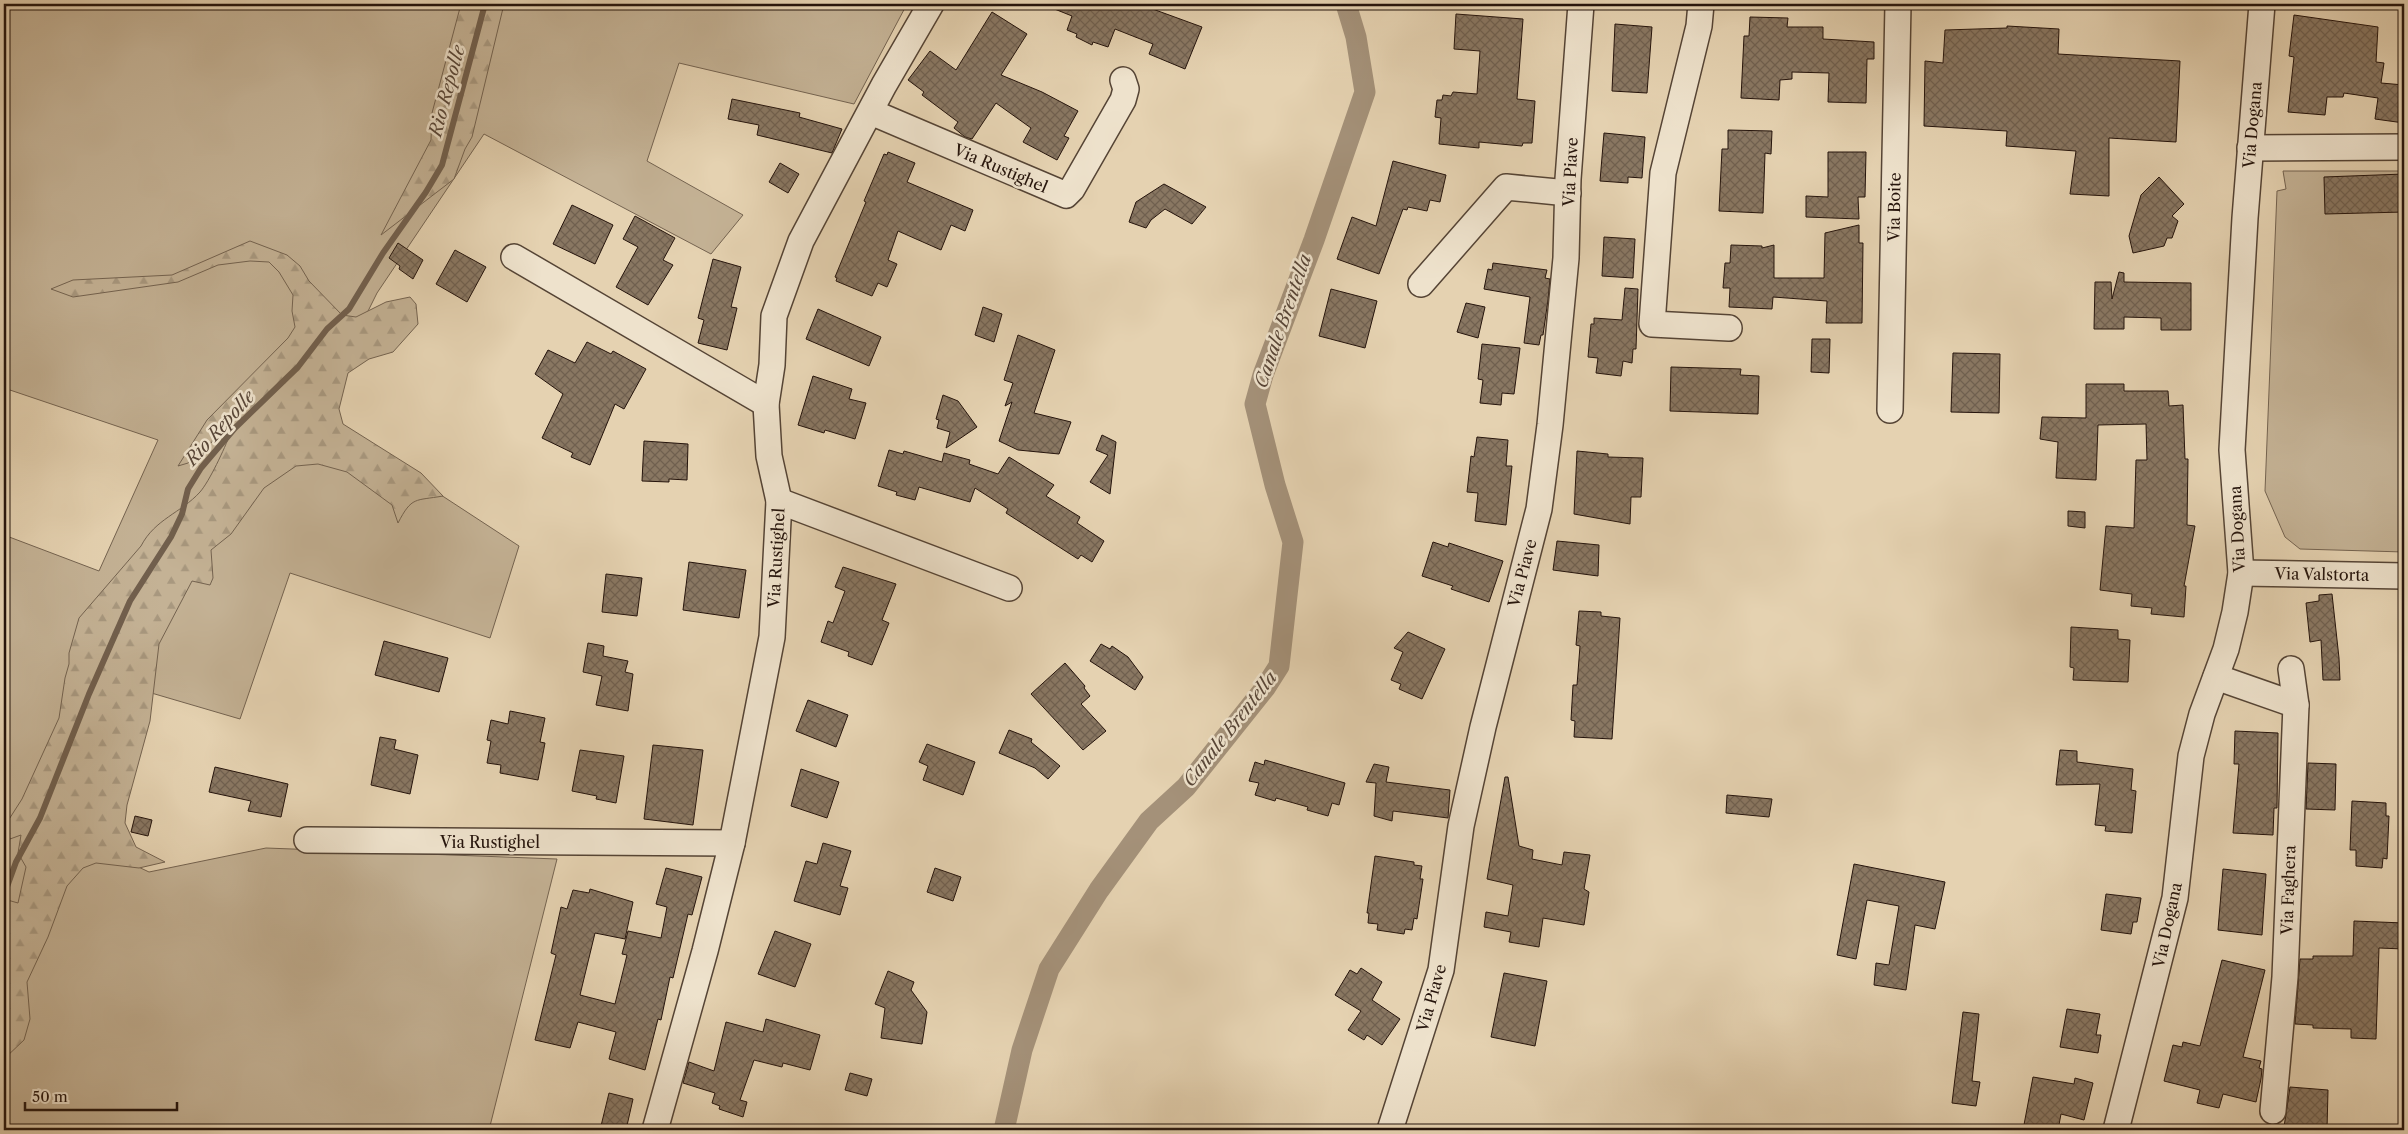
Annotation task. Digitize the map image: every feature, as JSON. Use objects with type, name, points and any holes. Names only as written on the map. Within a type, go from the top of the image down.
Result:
[{"type":"street","name":"Via Rustighel","points":[[655,1130],[705,950],[732,843],[772,638],[779,501],[769,456],[766,404],[772,365],[774,316],[801,241],[884,85],[931,4]]},
{"type":"street","name":"Via Piave","points":[[1390,1130],[1441,970],[1460,826],[1482,727],[1539,510],[1560,332],[1581,4]]},
{"type":"street","points":[[1700,4],[1699,26],[1662,173],[1652,324],[1729,328]]},
{"type":"street","name":"Via Boite","points":[[1890,410],[1898,4]]},
{"type":"street","name":"Via Dogana","points":[[2116,1130],[2175,898],[2191,756],[2236,612],[2241,573],[2232,450],[2250,148],[2262,4]]},
{"type":"street","name":"Via Rustighel","points":[[871,112],[1066,195],[1072,189],[1123,100],[1126,89],[1123,80]]},
{"type":"street","points":[[2250,148],[2404,147]]},
{"type":"street","points":[[1421,284],[1506,187],[1568,193]]},
{"type":"street","points":[[514,258],[766,404]]},
{"type":"street","points":[[779,501],[1009,588]]},
{"type":"street","name":"Via Valstorta","points":[[2241,573],[2404,576]]},
{"type":"street","name":"Via Faghera","points":[[2273,1112],[2285,977],[2296,705],[2291,669]]},
{"type":"street","points":[[2216,677],[2296,705]]},
{"type":"street","name":"Via Rustighel","points":[[307,840],[732,843]]},
{"type":"green space","points":[[4,4],[907,4],[854,104],[679,63],[647,161],[743,215],[711,254],[484,134],[377,293],[317,414],[519,546],[490,638],[290,573],[240,719],[148,692],[84,841],[149,872],[266,848],[557,859],[489,1130],[4,1130],[4,535],[99,571],[158,440],[4,388]]},
{"type":"green space","points":[[461,4],[504,4],[472,137],[465,149],[454,179],[381,235],[431,140],[432,113]]},
{"type":"green space","points":[[2283,171],[2404,171],[2404,552],[2300,549],[2285,537],[2265,491],[2277,191],[2286,189]]},
{"type":"green space","points":[[250,241],[287,255],[300,266],[309,281],[342,315],[356,317],[386,302],[410,297],[416,304],[418,324],[393,352],[369,359],[348,373],[339,409],[343,424],[421,473],[443,496],[415,501],[407,508],[398,523],[392,505],[347,472],[318,464],[296,466],[264,488],[231,534],[211,550],[213,578],[210,585],[192,581],[159,644],[150,721],[127,805],[125,823],[136,847],[165,862],[139,868],[96,863],[83,868],[67,886],[48,937],[27,982],[30,1019],[24,1040],[4,1059],[4,899],[18,903],[26,867],[18,853],[21,835],[10,839],[6,824],[22,799],[59,718],[69,664],[69,653],[79,618],[141,546],[153,529],[185,506],[204,487],[230,434],[221,434],[188,463],[178,466],[207,420],[288,338],[295,327],[292,311],[293,295],[279,272],[269,262],[250,261],[218,265],[178,282],[73,297],[51,289],[73,280],[172,275]]},
{"type":"building","points":[[1042,4],[1139,4],[1202,27],[1185,69],[1149,54],[1153,44],[1115,29],[1108,47],[1093,42],[1092,45],[1076,37],[1077,34],[1067,30],[1072,16]]},
{"type":"building","points":[[992,12],[1027,34],[1001,75],[1042,92],[1078,111],[1064,136],[1069,138],[1057,160],[1023,142],[1031,128],[996,103],[972,139],[965,137],[954,128],[958,122],[922,95],[924,92],[908,80],[930,51],[956,70]]},
{"type":"building","points":[[1456,14],[1523,19],[1517,99],[1535,101],[1532,143],[1523,143],[1522,146],[1479,142],[1479,148],[1439,144],[1441,118],[1435,117],[1437,100],[1442,100],[1443,95],[1451,96],[1453,92],[1477,94],[1480,51],[1454,49]]},
{"type":"building","points":[[2294,15],[2378,27],[2376,62],[2384,63],[2381,83],[2404,85],[2404,123],[2375,119],[2378,98],[2344,93],[2343,97],[2327,97],[2325,115],[2288,112],[2294,57],[2289,56]]},
{"type":"building","points":[[1750,17],[1788,18],[1787,27],[1823,27],[1823,39],[1874,42],[1874,59],[1867,59],[1866,103],[1828,102],[1829,73],[1792,72],[1792,79],[1780,80],[1779,100],[1741,98],[1744,36],[1749,36]]},
{"type":"building","points":[[1615,24],[1652,27],[1647,93],[1612,91]]},
{"type":"building","points":[[2007,26],[2059,29],[2058,54],[2180,61],[2176,142],[2109,138],[2109,196],[2070,194],[2076,151],[2006,146],[2007,131],[1924,126],[1925,61],[1943,63],[1945,30],[2007,28]]},
{"type":"building","points":[[732,99],[800,113],[799,117],[842,129],[832,153],[757,135],[759,125],[728,119]]},
{"type":"building","points":[[1728,130],[1772,131],[1771,154],[1765,153],[1763,213],[1719,211],[1722,149],[1728,149]]},
{"type":"building","points":[[1604,133],[1645,137],[1642,178],[1628,177],[1628,183],[1600,181]]},
{"type":"building","points":[[888,152],[915,163],[907,182],[973,210],[965,231],[951,225],[941,250],[898,231],[888,260],[897,264],[887,287],[878,283],[872,296],[836,281],[837,278],[835,277],[866,202],[864,201],[884,154],[887,155]]},
{"type":"building","points":[[1828,152],[1866,152],[1865,197],[1858,197],[1859,219],[1806,217],[1806,196],[1828,197]]},
{"type":"building","points":[[1393,161],[1446,175],[1440,202],[1430,200],[1427,211],[1408,207],[1407,210],[1403,209],[1379,274],[1337,259],[1352,217],[1376,226]]},
{"type":"building","points":[[780,163],[799,174],[788,193],[769,182]]},
{"type":"building","points":[[2404,174],[2404,212],[2325,214],[2324,177]]},
{"type":"building","points":[[2159,177],[2184,204],[2172,216],[2178,221],[2172,238],[2167,238],[2164,246],[2133,253],[2129,236],[2141,195]]},
{"type":"building","points":[[1164,184],[1206,207],[1192,224],[1165,209],[1151,220],[1146,228],[1129,222],[1136,202]]},
{"type":"building","points":[[572,205],[613,225],[595,264],[553,244]]},
{"type":"building","points":[[635,216],[675,238],[663,260],[673,265],[648,305],[616,287],[638,247],[623,239]]},
{"type":"building","points":[[1859,225],[1859,243],[1863,243],[1862,323],[1826,323],[1827,301],[1773,297],[1772,309],[1729,307],[1730,288],[1723,288],[1725,263],[1730,263],[1731,245],[1762,246],[1762,248],[1774,245],[1774,278],[1824,278],[1825,233]]},
{"type":"building","points":[[1604,237],[1635,239],[1633,278],[1602,276]]},
{"type":"building","points":[[398,243],[423,260],[413,279],[399,269],[400,266],[389,258]]},
{"type":"building","points":[[455,250],[486,267],[467,302],[436,284]]},
{"type":"building","points":[[713,259],[741,267],[731,307],[737,308],[727,350],[698,343],[704,320],[698,318]]},
{"type":"building","points":[[1493,263],[1547,270],[1545,278],[1550,279],[1548,300],[1543,335],[1541,335],[1539,345],[1524,343],[1530,297],[1484,289],[1488,269],[1492,270]]},
{"type":"building","points":[[2119,272],[2124,273],[2124,282],[2191,283],[2191,330],[2161,330],[2161,318],[2124,317],[2124,329],[2094,329],[2095,282],[2111,282],[2112,299]]},
{"type":"building","points":[[1625,288],[1638,289],[1636,349],[1633,349],[1632,363],[1623,361],[1621,376],[1596,373],[1598,358],[1588,357],[1591,324],[1594,324],[1594,318],[1622,320]]},
{"type":"building","points":[[1331,289],[1377,301],[1365,348],[1319,336]]},
{"type":"building","points":[[1466,303],[1485,307],[1478,338],[1457,332]]},
{"type":"building","points":[[983,307],[1002,314],[994,342],[975,335]]},
{"type":"building","points":[[818,309],[881,337],[869,366],[806,339]]},
{"type":"building","points":[[1018,335],[1055,350],[1034,413],[1071,422],[1059,454],[1018,450],[999,441],[1012,402],[1005,406],[1013,383],[1004,380]]},
{"type":"building","points":[[1812,339],[1830,339],[1829,373],[1811,372]]},
{"type":"building","points":[[587,342],[611,354],[613,351],[646,369],[624,409],[615,404],[590,465],[571,457],[573,453],[542,438],[563,394],[535,374],[548,350],[575,363]]},
{"type":"building","points":[[1482,344],[1520,348],[1514,394],[1502,393],[1501,405],[1480,403],[1483,380],[1478,379]]},
{"type":"building","points":[[1953,353],[2000,354],[1999,413],[1951,412]]},
{"type":"building","points":[[1671,367],[1741,369],[1740,375],[1759,376],[1758,414],[1670,411]]},
{"type":"building","points":[[813,376],[852,389],[849,399],[866,403],[855,439],[825,430],[824,433],[798,425]]},
{"type":"building","points":[[2086,384],[2124,384],[2124,391],[2168,391],[2169,406],[2183,405],[2185,459],[2188,459],[2187,525],[2195,526],[2184,586],[2186,586],[2184,617],[2151,614],[2152,608],[2131,606],[2132,594],[2100,590],[2106,526],[2134,528],[2136,460],[2147,460],[2146,424],[2098,425],[2096,480],[2056,478],[2058,442],[2040,439],[2042,417],[2086,418]]},
{"type":"building","points":[[943,395],[958,401],[977,427],[946,448],[950,432],[937,428],[939,420],[936,419]]},
{"type":"building","points":[[1102,435],[1116,442],[1110,494],[1090,482],[1108,455],[1096,450]]},
{"type":"building","points":[[1477,437],[1508,440],[1506,466],[1512,466],[1506,525],[1475,521],[1478,493],[1467,492],[1471,456],[1474,457]]},
{"type":"building","points":[[644,441],[688,444],[687,480],[669,479],[669,482],[642,481]]},
{"type":"building","points":[[889,450],[903,454],[904,451],[942,462],[944,453],[970,460],[969,464],[998,474],[1009,457],[1054,485],[1046,496],[1080,517],[1077,523],[1104,541],[1092,562],[1081,555],[1078,559],[1006,513],[1008,509],[975,488],[970,502],[919,487],[915,500],[896,495],[897,492],[878,486]]},
{"type":"building","points":[[1577,451],[1608,454],[1608,457],[1643,458],[1641,497],[1631,497],[1630,524],[1574,514]]},
{"type":"building","points":[[2068,511],[2085,512],[2085,528],[2068,526]]},
{"type":"building","points":[[1557,541],[1599,545],[1598,576],[1553,570]]},
{"type":"building","points":[[1433,542],[1448,547],[1449,543],[1503,561],[1489,602],[1451,589],[1453,586],[1422,576]]},
{"type":"building","points":[[689,562],[746,570],[739,618],[683,610]]},
{"type":"building","points":[[843,567],[896,584],[882,620],[889,623],[872,665],[848,656],[849,652],[821,642],[828,621],[833,623],[845,591],[835,587]]},
{"type":"building","points":[[606,574],[642,578],[637,616],[602,612]]},
{"type":"building","points":[[2332,594],[2340,680],[2323,680],[2321,640],[2310,642],[2306,603],[2319,601],[2319,595]]},
{"type":"building","points":[[1579,611],[1601,612],[1601,616],[1620,618],[1612,739],[1574,737],[1575,721],[1571,720],[1573,685],[1577,685],[1580,646],[1576,645]]},
{"type":"building","points":[[2071,627],[2118,630],[2118,639],[2130,640],[2128,682],[2073,680],[2074,668],[2070,667]]},
{"type":"building","points":[[1408,632],[1445,649],[1422,699],[1399,689],[1401,684],[1391,680],[1403,652],[1394,648]]},
{"type":"building","points":[[384,641],[448,658],[439,692],[375,675]]},
{"type":"building","points":[[588,643],[604,646],[603,656],[628,661],[625,672],[633,674],[628,711],[596,705],[602,676],[583,672]]},
{"type":"building","points":[[1101,644],[1110,649],[1112,646],[1128,657],[1143,677],[1135,690],[1090,661]]},
{"type":"building","points":[[1065,663],[1085,686],[1084,688],[1090,696],[1081,704],[1106,731],[1083,750],[1031,694]]},
{"type":"building","points":[[808,700],[848,715],[836,747],[796,731]]},
{"type":"building","points":[[510,711],[545,718],[540,742],[545,743],[538,780],[500,773],[501,765],[487,763],[491,741],[487,740],[491,720],[508,724]]},
{"type":"building","points":[[1009,730],[1032,739],[1031,742],[1060,766],[1048,779],[1035,768],[999,753]]},
{"type":"building","points":[[2235,731],[2278,733],[2277,808],[2274,808],[2273,835],[2233,833],[2239,764],[2234,764]]},
{"type":"building","points":[[380,737],[396,740],[394,749],[418,755],[410,794],[371,785]]},
{"type":"building","points":[[927,744],[975,762],[963,795],[923,780],[928,766],[919,762]]},
{"type":"building","points":[[653,745],[703,750],[693,825],[644,819]]},
{"type":"building","points":[[580,750],[624,756],[616,803],[596,799],[597,796],[572,791]]},
{"type":"building","points":[[2060,750],[2077,751],[2077,762],[2133,769],[2131,790],[2136,791],[2132,833],[2105,831],[2106,826],[2095,825],[2100,784],[2056,785]]},
{"type":"building","points":[[1265,760],[1345,783],[1339,805],[1332,803],[1328,816],[1307,810],[1308,807],[1276,798],[1275,801],[1255,795],[1259,783],[1249,781],[1255,762],[1264,765]]},
{"type":"building","points":[[2308,763],[2336,764],[2335,810],[2306,809]]},
{"type":"building","points":[[1374,764],[1389,767],[1386,782],[1450,790],[1448,818],[1393,811],[1392,821],[1374,816],[1376,783],[1366,782]]},
{"type":"building","points":[[215,767],[288,784],[281,817],[248,811],[251,801],[209,792]]},
{"type":"building","points":[[801,769],[839,782],[827,818],[791,806]]},
{"type":"building","points":[[1505,777],[1508,777],[1519,846],[1533,850],[1532,859],[1562,865],[1564,852],[1590,855],[1584,889],[1589,892],[1584,925],[1543,918],[1539,947],[1509,942],[1511,932],[1484,927],[1486,912],[1508,916],[1513,885],[1487,879]]},
{"type":"building","points":[[1727,795],[1772,799],[1769,817],[1726,813]]},
{"type":"building","points":[[2352,801],[2386,803],[2386,816],[2389,816],[2387,859],[2383,858],[2382,868],[2356,866],[2356,850],[2350,850]]},
{"type":"building","points":[[135,816],[152,820],[148,836],[131,832]]},
{"type":"building","points":[[823,843],[851,851],[840,886],[848,888],[840,915],[794,901],[806,861],[817,864]]},
{"type":"building","points":[[1375,856],[1414,862],[1414,865],[1422,866],[1420,879],[1423,879],[1417,919],[1414,918],[1412,930],[1405,929],[1404,934],[1377,930],[1378,924],[1368,923],[1369,913],[1367,913]]},
{"type":"building","points":[[1854,864],[1945,882],[1935,929],[1915,925],[1906,990],[1874,985],[1876,963],[1889,965],[1899,906],[1867,900],[1856,959],[1837,955]]},
{"type":"building","points":[[666,868],[702,877],[692,915],[688,914],[673,978],[670,977],[661,1020],[658,1019],[645,1070],[609,1059],[616,1032],[578,1022],[570,1048],[535,1040],[556,955],[551,953],[561,907],[567,909],[573,890],[589,893],[590,889],[633,902],[625,939],[595,933],[580,995],[615,1004],[627,955],[622,954],[628,931],[661,938],[667,907],[656,904]]},
{"type":"building","points":[[935,868],[961,877],[953,901],[927,892]]},
{"type":"building","points":[[2223,869],[2266,874],[2262,935],[2218,930]]},
{"type":"building","points":[[2106,894],[2141,898],[2137,922],[2133,922],[2131,934],[2101,930]]},
{"type":"building","points":[[2354,921],[2404,923],[2404,949],[2379,948],[2376,1039],[2351,1038],[2351,1029],[2313,1028],[2313,1025],[2295,1024],[2300,959],[2313,959],[2313,956],[2353,956]]},
{"type":"building","points":[[775,931],[811,944],[795,987],[758,974]]},
{"type":"building","points":[[2222,960],[2265,970],[2243,1057],[2261,1061],[2259,1068],[2262,1069],[2261,1079],[2256,1102],[2223,1094],[2219,1108],[2197,1103],[2200,1090],[2164,1081],[2173,1045],[2182,1047],[2183,1042],[2200,1046]]},
{"type":"building","points":[[1361,968],[1382,982],[1372,1000],[1400,1019],[1382,1045],[1367,1035],[1364,1040],[1348,1030],[1361,1011],[1335,995],[1350,970],[1357,974]]},
{"type":"building","points":[[888,971],[914,982],[911,990],[927,1012],[922,1044],[881,1038],[885,1008],[875,1004]]},
{"type":"building","points":[[1504,973],[1547,981],[1535,1046],[1491,1037]]},
{"type":"building","points":[[2067,1009],[2100,1014],[2096,1035],[2101,1035],[2098,1053],[2060,1047]]},
{"type":"building","points":[[1963,1012],[1979,1014],[1972,1081],[1980,1082],[1976,1106],[1952,1103]]},
{"type":"building","points":[[766,1019],[820,1035],[810,1070],[783,1063],[782,1067],[754,1060],[740,1100],[747,1102],[743,1117],[719,1109],[720,1106],[712,1103],[715,1093],[683,1083],[689,1062],[714,1071],[726,1022],[763,1032]]},
{"type":"building","points":[[850,1073],[872,1079],[867,1096],[845,1090]]},
{"type":"building","points":[[2033,1077],[2074,1084],[2075,1078],[2093,1083],[2084,1120],[2061,1114],[2058,1130],[2023,1130]]},
{"type":"building","points":[[2290,1087],[2328,1090],[2327,1130],[2284,1127]]},
{"type":"building","points":[[609,1093],[633,1099],[626,1130],[600,1130]]},
{"type":"waterway","name":"Rio Repolle","points":[[4,895],[16,862],[40,818],[89,694],[130,601],[171,537],[182,514],[188,489],[201,468],[235,428],[298,367],[327,329],[349,309],[383,253],[426,192],[442,165],[485,4]]},
{"type":"waterway","name":"Canale Brentella","points":[[1004,1130],[1022,1050],[1049,969],[1099,890],[1149,821],[1186,787],[1265,688],[1279,666],[1293,542],[1275,485],[1255,404],[1263,375],[1314,240],[1365,92],[1356,37],[1346,4]]}]
